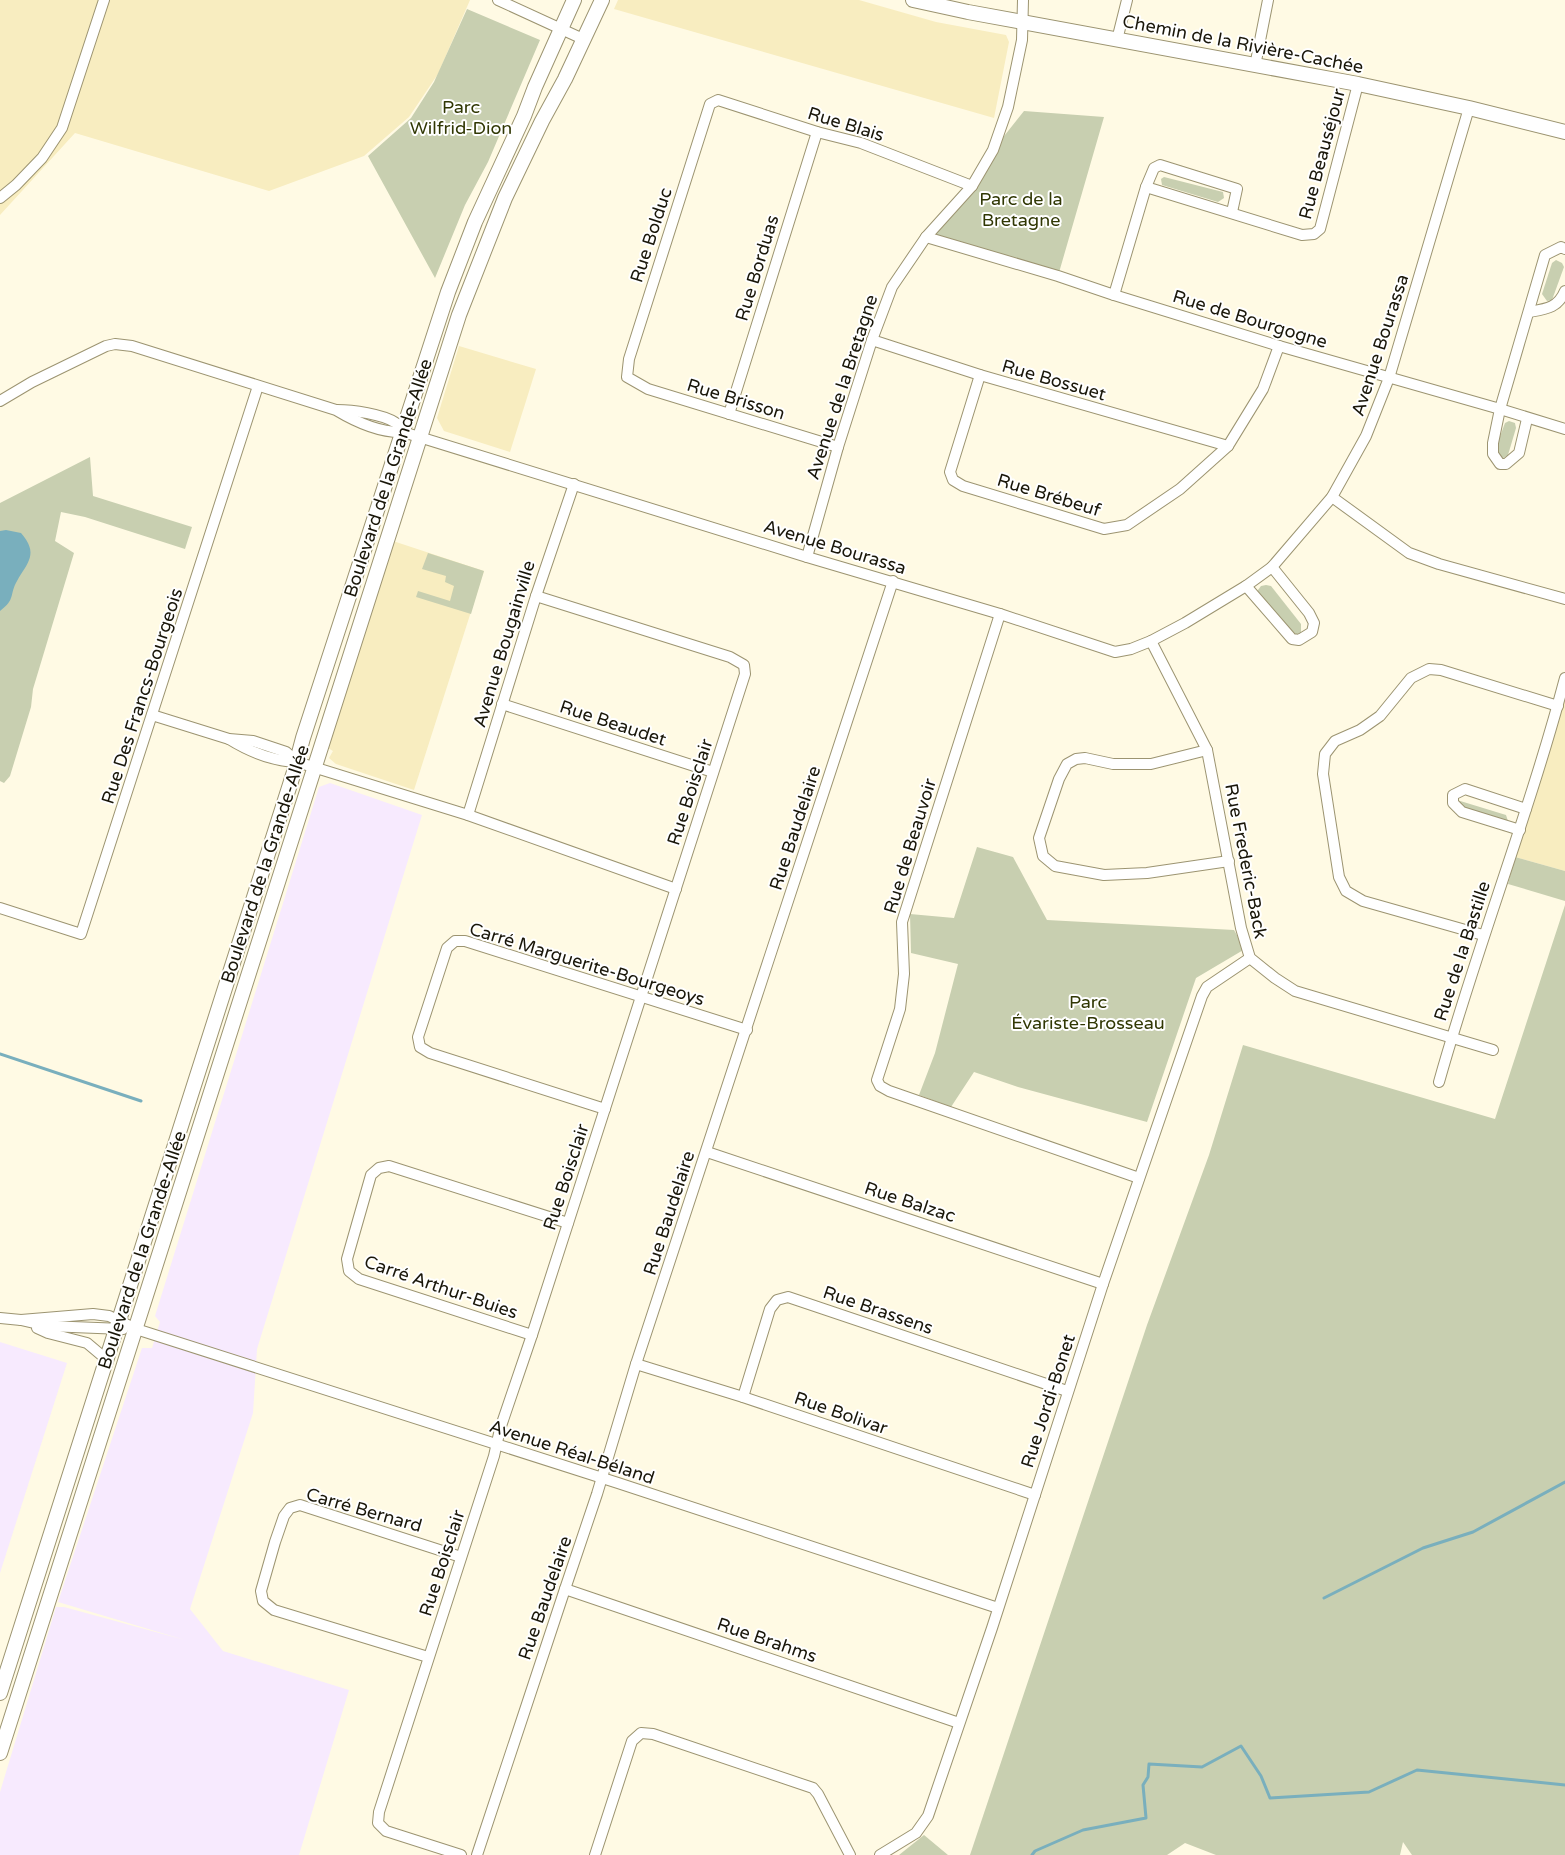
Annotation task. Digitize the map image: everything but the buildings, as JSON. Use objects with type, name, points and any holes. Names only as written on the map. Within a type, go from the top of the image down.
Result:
[{"type":"street","points":[[0,198],[16,185],[42,158],[62,128],[104,0]]},
{"type":"street","points":[[498,0],[583,39]]},
{"type":"street","name":"Boulevard de la Grande-Allée","points":[[0,1693],[303,738],[443,308],[462,253],[574,0]]},
{"type":"street","name":"Boulevard de la Grande-Allée","points":[[0,1753],[459,315],[505,198],[602,0]]},
{"type":"street","name":"Chemin de la Rivière-Cachée","points":[[913,0],[1358,84],[1469,108],[1565,132]]},
{"type":"street","name":"Avenue de la Bretagne","points":[[807,556],[838,447],[872,340],[892,286],[926,237],[972,186],[993,150],[1008,107],[1022,40],[1023,0]]},
{"type":"street","points":[[1117,40],[1127,0]]},
{"type":"street","points":[[1255,66],[1268,0]]},
{"type":"street","name":"Rue Beauséjour","points":[[1146,187],[1302,235],[1314,234],[1320,229],[1358,84]]},
{"type":"street","name":"Rue Blais","points":[[710,104],[718,100],[861,144],[972,186]]},
{"type":"street","name":"Rue Bolduc","points":[[627,377],[629,359],[710,104]]},
{"type":"street","name":"Avenue Bourassa","points":[[404,432],[1000,614],[1115,652],[1131,649],[1184,624],[1246,586],[1272,567],[1332,497],[1366,436],[1389,378],[1469,108]]},
{"type":"street","name":"Rue Borduas","points":[[729,414],[817,132]]},
{"type":"street","points":[[1114,295],[1146,187],[1154,168],[1160,165],[1237,189],[1232,212]]},
{"type":"street","name":"Rue de Bourgogne","points":[[926,237],[1058,276],[1279,346],[1500,409],[1565,430]]},
{"type":"street","points":[[1527,418],[1519,453],[1506,464],[1500,464],[1494,454],[1493,443],[1500,409],[1545,255],[1561,247],[1565,249]]},
{"type":"street","points":[[1529,312],[1548,308],[1561,301],[1565,291]]},
{"type":"street","name":"Rue Bossuet","points":[[872,340],[980,375],[1228,446]]},
{"type":"street","points":[[0,401],[96,350],[115,344],[132,346],[336,410],[355,421],[392,432],[404,432]]},
{"type":"street","name":"Rue Brébeuf","points":[[980,375],[950,472],[953,480],[963,486],[1104,529],[1126,525],[1180,489],[1228,446],[1264,389],[1279,346]]},
{"type":"street","name":"Rue Brisson","points":[[627,377],[648,389],[838,447]]},
{"type":"street","name":"Rue Des Francs-Bourgeois","points":[[0,908],[81,934],[258,386]]},
{"type":"street","name":"Avenue Bougainville","points":[[468,815],[536,596],[574,484]]},
{"type":"street","points":[[1332,497],[1409,553],[1439,564],[1565,599]]},
{"type":"street","points":[[1246,586],[1292,639],[1300,640],[1312,632],[1314,623],[1309,613],[1272,567]]},
{"type":"street","name":"Rue Baudelaire","points":[[478,1855],[602,1478],[636,1364],[893,581]]},
{"type":"street","name":"Rue Boisclair","points":[[461,1855],[386,1831],[378,1823],[379,1812],[745,674],[744,665],[730,657],[536,596]]},
{"type":"street","name":"Rue de Beauvoir","points":[[1000,614],[902,922],[904,974],[900,1009],[877,1080],[880,1086],[889,1091],[1139,1178]]},
{"type":"street","name":"Rue Frederic-Back","points":[[1151,641],[1207,750],[1241,928],[1250,958],[1295,991],[1493,1050]]},
{"type":"street","points":[[1483,935],[1363,901],[1346,891],[1339,877],[1323,774],[1325,754],[1334,741],[1360,730],[1380,716],[1410,678],[1429,669],[1441,670],[1558,706]]},
{"type":"street","name":"Rue de la Bastille","points":[[1439,1082],[1483,935],[1520,830],[1565,678]]},
{"type":"street","name":"Rue Beaudet","points":[[502,704],[713,772]]},
{"type":"street","points":[[152,715],[229,739],[253,741],[286,752],[296,762],[468,815],[676,889]]},
{"type":"street","points":[[1207,750],[1151,764],[1113,764],[1085,758],[1067,764],[1039,838],[1043,856],[1055,866],[1104,876],[1147,873],[1228,861]]},
{"type":"street","points":[[1520,830],[1462,812],[1453,803],[1454,795],[1465,789],[1526,809]]},
{"type":"street","name":"Carré Marguerite-Bourgeoys","points":[[605,1108],[430,1053],[420,1047],[418,1037],[447,948],[455,941],[465,941],[746,1030]]},
{"type":"street","name":"Rue Jordi-Bonet","points":[[880,1855],[916,1834],[928,1816],[1035,1495],[1067,1391],[1202,996],[1207,987],[1250,958]]},
{"type":"street","name":"Rue Balzac","points":[[707,1152],[1103,1284]]},
{"type":"street","name":"Carré Arthur-Buies","points":[[532,1335],[359,1279],[349,1271],[346,1259],[371,1176],[379,1168],[389,1166],[568,1223]]},
{"type":"street","name":"Rue Brassens","points":[[743,1397],[770,1310],[776,1300],[788,1297],[1067,1391]]},
{"type":"street","points":[[21,1320],[93,1314],[109,1316],[117,1325]]},
{"type":"street","points":[[0,1318],[21,1320],[47,1326],[117,1325]]},
{"type":"street","points":[[21,1320],[48,1334],[87,1343],[106,1359]]},
{"type":"street","name":"Avenue Réal-Béland","points":[[117,1325],[136,1329],[602,1478],[998,1608]]},
{"type":"street","name":"Rue Bolivar","points":[[636,1364],[743,1397],[1035,1495]]},
{"type":"street","name":"Carré Bernard","points":[[428,1657],[274,1610],[263,1601],[261,1591],[275,1542],[284,1516],[290,1508],[300,1505],[461,1557]]},
{"type":"street","name":"Rue Brahms","points":[[564,1589],[959,1723]]},
{"type":"street","points":[[595,1855],[632,1741],[641,1733],[652,1734],[812,1788],[818,1794],[850,1855]]},
{"type":"shaded area","points":[[0,0],[470,0],[438,74],[409,117],[364,156],[269,191],[75,133],[0,215]]},
{"type":"shaded area","points":[[618,0],[859,0],[936,22],[1006,35],[1009,42],[994,118],[614,9]]},
{"type":"shaded area","points":[[459,346],[536,369],[510,452],[444,431],[437,418]]},
{"type":"shaded area","points":[[393,541],[484,571],[414,790],[336,764],[329,758],[333,751],[328,748]]},
{"type":"shaded area","points":[[1565,691],[1565,871],[1515,857]]},
{"type":"shaded area","points":[[330,783],[422,815],[257,1349],[253,1413],[190,1609],[223,1651],[349,1690],[299,1855],[0,1855],[0,1792],[56,1607],[64,1607],[185,1640],[58,1602],[142,1348],[152,1348],[160,1322],[155,1316],[319,787]]},
{"type":"shaded area","points":[[0,1342],[67,1363],[0,1573]]},
{"type":"green space","name":"Parc Wilfrid-Dion","points":[[467,9],[540,40],[488,162],[465,205],[435,278],[368,156],[411,118],[434,82]]},
{"type":"green space","name":"Parc de la Bretagne","points":[[1024,111],[1104,117],[1058,276],[926,237],[972,186],[993,150]]},
{"type":"green space","points":[[1164,177],[1223,192],[1224,198],[1218,202],[1162,185],[1161,179]]},
{"type":"green space","points":[[1556,260],[1562,263],[1564,267],[1552,300],[1547,301],[1542,294],[1552,263]]},
{"type":"green space","points":[[1509,421],[1515,423],[1516,428],[1508,455],[1502,459],[1498,457],[1495,450],[1505,423]]},
{"type":"green space","points":[[90,457],[93,496],[192,527],[185,549],[85,517],[61,512],[55,541],[74,553],[33,689],[31,707],[10,776],[4,783],[0,781],[0,503]]},
{"type":"green space","points":[[428,553],[484,571],[471,614],[416,597],[418,591],[450,601],[454,586],[445,582],[446,576],[422,569]]},
{"type":"green space","points":[[1261,586],[1271,586],[1301,624],[1301,633],[1297,637],[1258,596],[1258,590]]},
{"type":"green space","points":[[1457,800],[1506,815],[1508,821],[1455,808]]},
{"type":"green space","name":"Parc Évariste-Brosseau","points":[[977,847],[1013,857],[1047,920],[1234,930],[1245,949],[1196,978],[1147,1122],[1018,1087],[974,1072],[951,1107],[919,1095],[935,1053],[958,964],[911,953],[910,914],[954,918]]},
{"type":"green space","points":[[1515,857],[1565,871],[1565,901],[1508,884]]},
{"type":"green space","points":[[1565,905],[1565,1855],[1412,1855],[1403,1842],[1400,1855],[1216,1855],[1185,1843],[1167,1855],[970,1855],[1147,1325],[1209,1155],[1243,1045],[1495,1119]]},
{"type":"green space","points":[[924,1835],[948,1855],[899,1855]]},
{"type":"water","points":[[6,530],[21,533],[31,552],[28,563],[15,586],[10,600],[0,611],[0,531]]},
{"type":"waterway","points":[[0,1054],[141,1101]]},
{"type":"waterway","points":[[1324,1598],[1423,1548],[1473,1532],[1565,1482]]},
{"type":"waterway","points":[[1032,1855],[1035,1851],[1083,1830],[1146,1818],[1143,1785],[1148,1777],[1149,1764],[1202,1767],[1241,1746],[1261,1776],[1270,1798],[1369,1792],[1417,1770],[1565,1785]]}]
